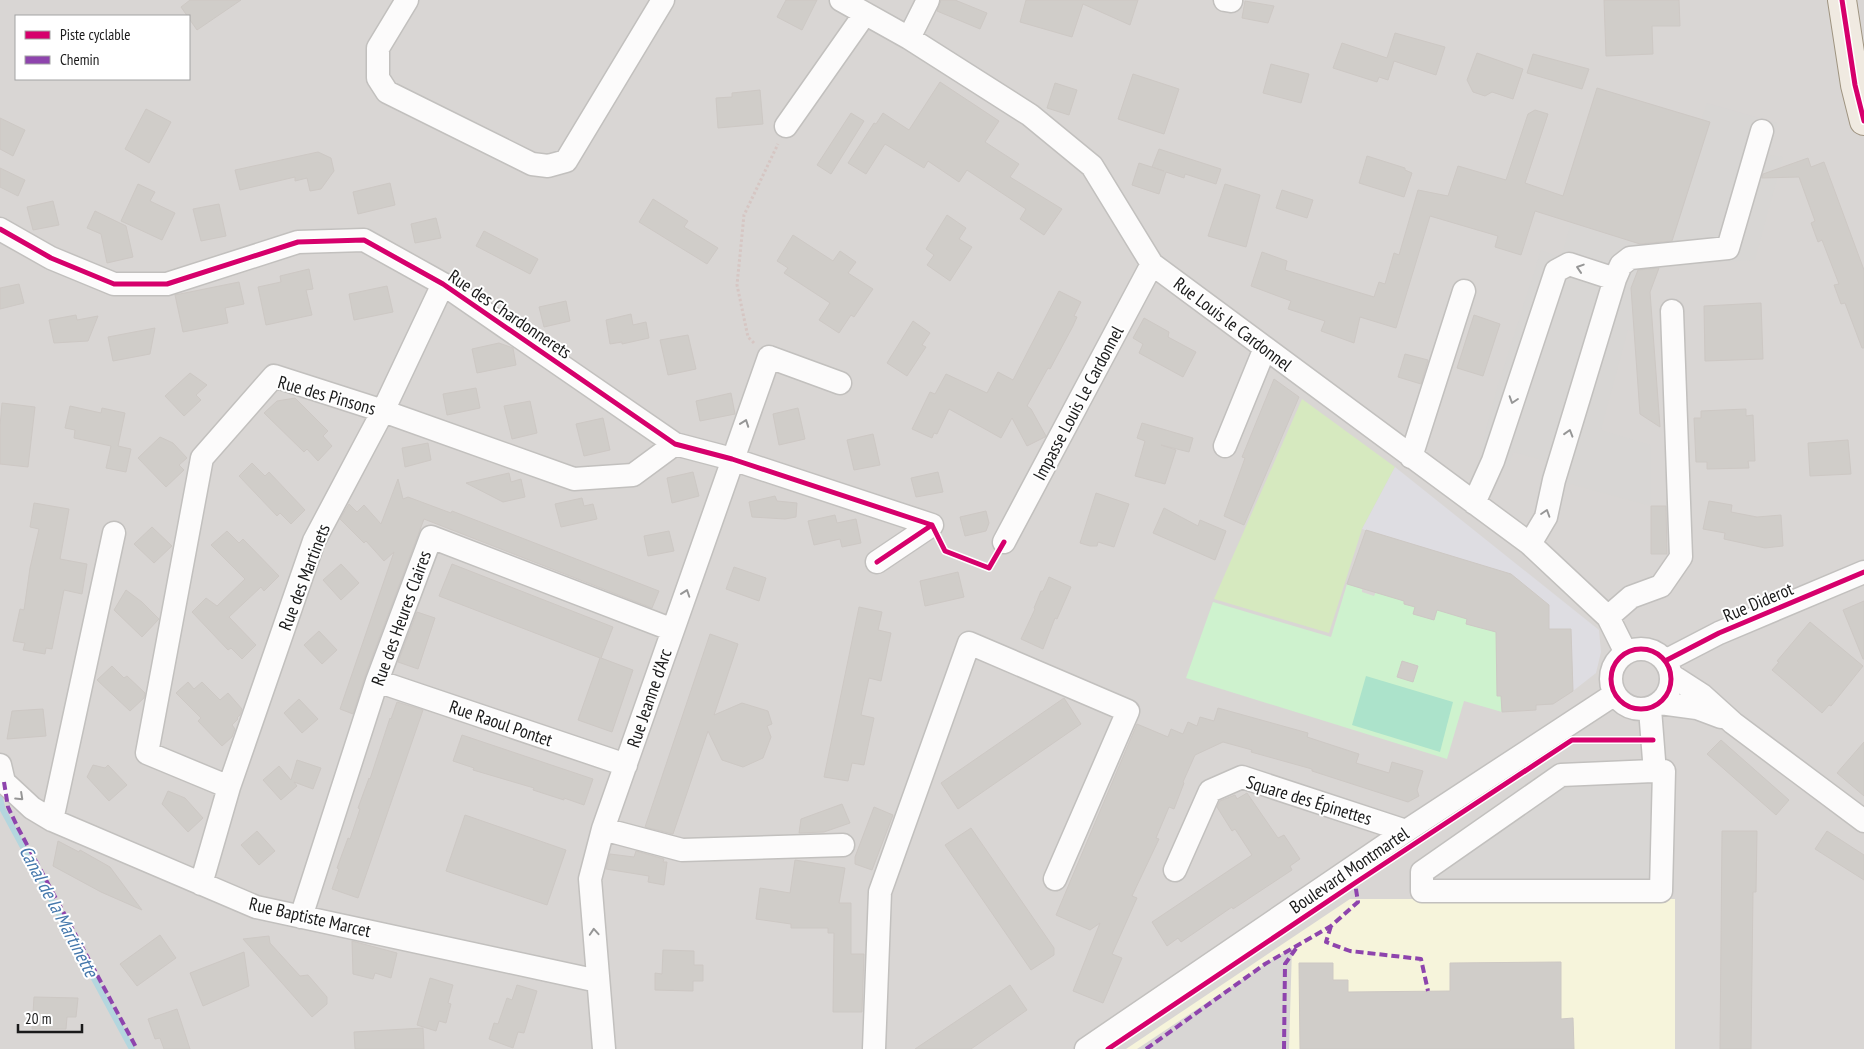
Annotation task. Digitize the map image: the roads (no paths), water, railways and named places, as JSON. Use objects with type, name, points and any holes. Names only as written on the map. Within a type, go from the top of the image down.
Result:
[{"type":"main road","points":[[1842,0],[1855,86],[1864,121]]},
{"type":"street","points":[[407,0],[378,48],[378,78],[387,92],[532,164],[548,166],[566,161],[663,0]]},
{"type":"street","name":"Rue Louis le Cardonnel","points":[[841,0],[864,15],[909,38],[1030,115],[1092,166],[1152,264],[1530,544],[1608,617],[1626,654]]},
{"type":"street","points":[[909,38],[928,0]]},
{"type":"street","points":[[786,126],[864,15]]},
{"type":"street","points":[[1530,544],[1546,517],[1554,480],[1615,279],[1621,265],[1630,258],[1728,248],[1762,132]]},
{"type":"street","name":"Rue des Chardonnerets","points":[[0,229],[51,258],[114,284],[167,284],[298,242],[364,240],[443,284],[675,444],[732,460],[932,525],[877,562]]},
{"type":"street","name":"Impasse Louis Le Cardonnel","points":[[1004,542],[1152,264]]},
{"type":"street","points":[[1474,503],[1496,453],[1556,271],[1569,264],[1615,279]]},
{"type":"street","name":"Rue des Martinets","points":[[201,884],[229,787],[314,540],[383,411],[443,284]]},
{"type":"street","points":[[1411,457],[1464,291]]},
{"type":"street","points":[[1608,617],[1631,597],[1661,586],[1681,557],[1672,311]]},
{"type":"street","points":[[1225,446],[1265,348]]},
{"type":"street","name":"Rue Jeanne d'Arc","points":[[604,1049],[590,879],[603,829],[732,460],[769,357],[840,383]]},
{"type":"street","name":"Rue des Pinsons","points":[[229,787],[147,754],[202,458],[274,376],[383,411],[574,479],[633,475],[675,444]]},
{"type":"street","points":[[52,820],[114,533]]},
{"type":"street","name":"Rue des Heures Claires","points":[[301,917],[377,681],[431,537],[673,630]]},
{"type":"street","name":"Rue Diderot","points":[[1668,668],[1719,634],[1864,572]]},
{"type":"street","points":[[874,1049],[880,892],[969,643],[1128,711],[1055,879]]},
{"type":"street","points":[[1733,723],[1697,708],[1655,706],[1640,710],[1630,708],[1621,702],[1615,694],[1611,680],[1612,672],[1619,658],[1626,654],[1642,649],[1651,651],[1668,668],[1733,723],[1864,822]]},
{"type":"street","points":[[1653,771],[1655,706],[1669,690],[1668,668]]},
{"type":"street","name":"Rue Raoul Pontet","points":[[377,681],[626,765]]},
{"type":"street","name":"Boulevard Montmartel","points":[[1093,1047],[1406,831],[1615,694]]},
{"type":"street","name":"Rue Baptiste Marcet","points":[[0,765],[4,782],[32,808],[52,820],[256,908],[598,981]]},
{"type":"street","points":[[1653,771],[1664,771],[1661,891],[1422,891],[1422,872],[1561,774],[1653,771]]},
{"type":"street","name":"Square des Épinettes","points":[[1175,870],[1210,791],[1242,777],[1406,831]]},
{"type":"street","points":[[603,829],[682,850],[842,845]]},
{"type":"waterway","name":"Canal de la Martinette","points":[[0,799],[3,810],[132,1049]]}]
